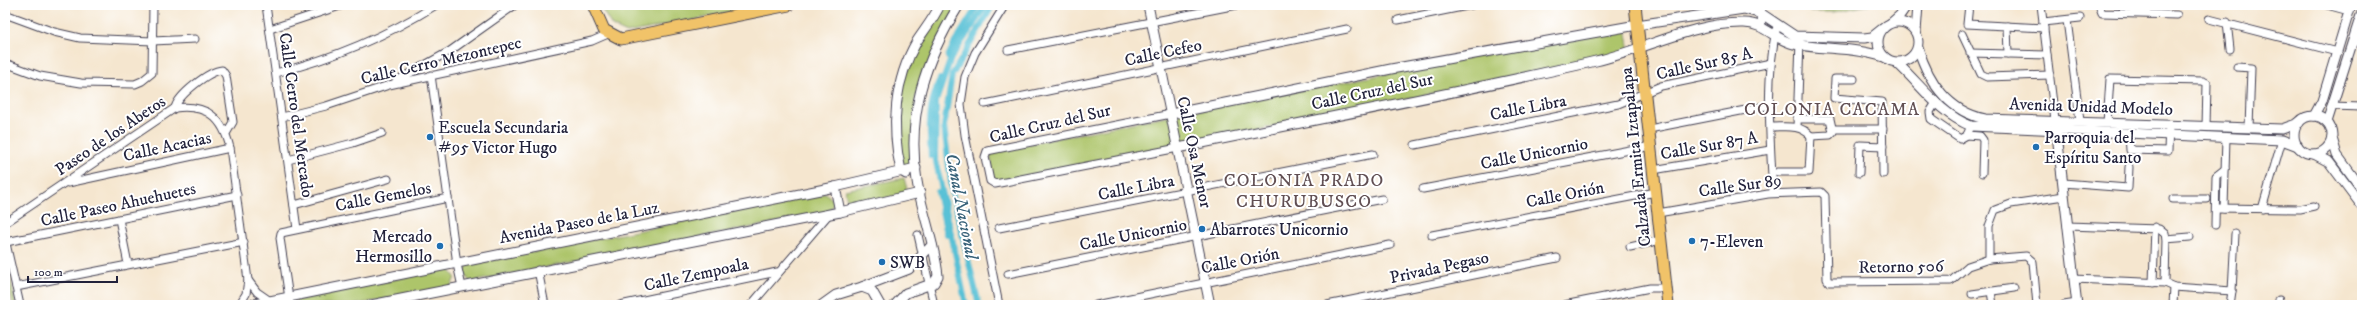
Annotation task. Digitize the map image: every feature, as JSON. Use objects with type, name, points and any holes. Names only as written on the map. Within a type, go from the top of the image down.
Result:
[{"type":"main road","points":[[592,5],[608,34],[621,39],[771,7],[789,5]]},
{"type":"main road","name":"Calzada Ermita Iztapalapa","points":[[1635,5],[1668,305]]},
{"type":"street","points":[[5,63],[40,76],[81,83],[135,84],[142,81],[152,73],[153,5]]},
{"type":"street","name":"Calle Cerro del Mercado","points":[[266,5],[297,228]]},
{"type":"street","points":[[270,29],[343,5]]},
{"type":"street","points":[[276,73],[334,56],[382,37],[436,5]]},
{"type":"street","points":[[389,85],[450,51],[487,27],[515,5]]},
{"type":"street","points":[[916,181],[901,171],[895,122],[900,79],[917,42],[940,5]]},
{"type":"street","points":[[895,305],[906,293],[930,286],[937,281],[938,276],[932,245],[916,181],[915,141],[918,95],[935,46],[959,5]]},
{"type":"street","points":[[999,305],[964,136],[961,104],[965,77],[975,53],[1005,5]]},
{"type":"street","name":"Calle Osa Menor","points":[[1148,5],[1210,305]]},
{"type":"street","points":[[1008,50],[1237,5]]},
{"type":"street","points":[[1398,20],[1472,5]]},
{"type":"street","points":[[1761,9],[1762,27],[1783,41],[1800,41],[1872,37],[1900,16],[1907,5]]},
{"type":"street","points":[[1761,9],[1778,26],[1800,41],[1855,49],[1884,57],[1897,63],[1910,59],[1918,48],[1919,40],[1916,32],[1918,5]]},
{"type":"street","points":[[1969,5],[1967,24],[2007,26],[2043,25],[2080,18]]},
{"type":"street","points":[[2041,5],[2077,304],[2064,305]]},
{"type":"street","points":[[2099,5],[2102,13],[2177,15]]},
{"type":"street","points":[[2314,116],[2322,101],[2350,8],[2327,5]]},
{"type":"street","name":"Calle Cruz del Sur","points":[[1761,9],[1744,9],[1637,25],[1391,69],[987,151],[984,157],[990,181],[995,184],[1178,148],[1597,61],[1640,49],[1709,26],[1744,23],[1762,27]]},
{"type":"street","points":[[2327,122],[2331,106],[2358,42],[2362,12]]},
{"type":"street","points":[[5,14],[67,36],[153,41],[195,39]]},
{"type":"street","points":[[2209,19],[2227,22],[2337,52]]},
{"type":"street","points":[[2067,20],[2080,122]]},
{"type":"street","points":[[2227,22],[2230,48]]},
{"type":"street","points":[[1891,23],[1905,23],[1916,32]]},
{"type":"street","points":[[1772,193],[1770,150],[1771,63],[1775,35],[1778,26]]},
{"type":"street","points":[[2007,26],[2008,54]]},
{"type":"street","name":"Calle Cefeo","points":[[985,104],[1347,29]]},
{"type":"street","points":[[1882,29],[1878,40],[1880,52],[1884,57]]},
{"type":"street","name":"Calle Cerro Mezontepec","points":[[282,117],[326,106],[389,85],[592,41],[608,34]]},
{"type":"street","points":[[1962,34],[1977,68],[1987,77],[2050,76]]},
{"type":"street","points":[[1797,127],[1800,41]]},
{"type":"street","name":"Avenida Unidad Modelo","points":[[1918,48],[1923,63],[1938,89],[1952,106],[1961,111],[1985,119],[2055,120],[2107,123],[2226,137],[2282,140],[2298,146]]},
{"type":"street","points":[[1970,53],[2047,55]]},
{"type":"street","name":"Calle Sur 85 A","points":[[1645,93],[1661,86],[1771,63]]},
{"type":"street","name":"Avenida Unidad Modelo","points":[[1897,63],[1935,104],[1955,119],[1971,126],[2130,134],[2206,126],[2282,129],[2298,123]]},
{"type":"street","points":[[2237,67],[2251,68],[2249,128]]},
{"type":"street","points":[[175,108],[177,101],[182,94],[215,72],[222,70],[226,76],[233,122],[227,132]]},
{"type":"street","points":[[431,75],[457,264],[462,287]]},
{"type":"street","points":[[2107,123],[2110,79],[2141,78],[2203,81],[2207,83],[2206,126]]},
{"type":"street","points":[[1854,79],[1835,79],[1835,99],[1880,101],[1882,104],[1883,174]]},
{"type":"street","name":"Calle Libra","points":[[1414,145],[1618,104],[1645,93]]},
{"type":"street","points":[[1935,104],[1930,112],[1931,119],[1960,139],[1967,135],[1980,136],[1983,140],[1982,174]]},
{"type":"street","points":[[1649,129],[1771,105]]},
{"type":"street","points":[[2331,106],[2362,107]]},
{"type":"street","name":"Paseo de los Abetos","points":[[5,223],[175,108],[193,107],[208,112],[215,117],[227,132],[230,148],[248,280],[246,294],[239,305]]},
{"type":"street","points":[[2362,188],[2337,155],[2331,130],[2327,122],[2314,116],[2305,118],[2298,123],[2295,130],[2295,138],[2298,146],[2305,152],[2314,154],[2329,162],[2362,206]]},
{"type":"street","points":[[1771,127],[1797,127],[1811,136],[1830,135],[1832,129],[1830,119],[1797,119]]},
{"type":"street","points":[[1967,135],[1971,126]]},
{"type":"street","points":[[1832,129],[1883,129]]},
{"type":"street","points":[[2130,134],[2130,150],[2168,151],[2169,130]]},
{"type":"street","points":[[288,160],[353,143],[382,133]]},
{"type":"street","points":[[1778,172],[1809,172],[1811,136]]},
{"type":"street","points":[[2224,208],[2226,137]]},
{"type":"street","points":[[2314,154],[2322,152],[2328,146],[2332,138]]},
{"type":"street","points":[[2262,209],[2282,140]]},
{"type":"street","points":[[1859,173],[1861,145],[1883,146]]},
{"type":"street","name":"Calle Unicornio","points":[[1423,190],[1651,146]]},
{"type":"street","name":"Calle Acacias","points":[[64,184],[230,148]]},
{"type":"street","name":"Calle Sur 87 A","points":[[1653,170],[1770,150]]},
{"type":"street","name":"Calle Libra","points":[[999,228],[1373,154]]},
{"type":"street","points":[[2063,183],[2128,188],[2129,167]]},
{"type":"street","name":"Avenida Paseo de la Luz","points":[[249,305],[270,301],[289,301],[457,264],[835,187],[916,168]]},
{"type":"street","points":[[2215,225],[2216,176],[2225,169]]},
{"type":"street","points":[[294,205],[388,178]]},
{"type":"street","points":[[835,187],[840,212]]},
{"type":"street","name":"Calle Orión","points":[[1432,235],[1656,192]]},
{"type":"street","name":"Calle Sur 89","points":[[1658,213],[1772,193],[1821,192],[1825,196],[1827,279],[1829,282]]},
{"type":"street","points":[[371,305],[538,270],[840,212],[920,193]]},
{"type":"street","name":"Calle Paseo Ahuehuetes","points":[[5,241],[237,195]]},
{"type":"street","points":[[2037,305],[2034,266],[2030,258],[2026,256],[1989,260],[1989,226],[1996,210],[2007,205],[2064,196]]},
{"type":"street","name":"Calle Gemelos","points":[[289,301],[280,238],[283,232],[448,198]]},
{"type":"street","name":"Calle Unicornio","points":[[1008,274],[1382,199]]},
{"type":"street","points":[[2173,199],[2207,199]]},
{"type":"street","points":[[2216,208],[2300,209],[2314,206]]},
{"type":"street","points":[[751,305],[829,214]]},
{"type":"street","points":[[119,219],[128,264]]},
{"type":"street","points":[[2067,226],[2155,227],[2165,234],[2166,239],[2165,283]]},
{"type":"street","points":[[2153,282],[2155,227]]},
{"type":"street","points":[[2230,305],[2233,290],[2235,234]]},
{"type":"street","points":[[918,235],[934,305]]},
{"type":"street","points":[[2166,239],[2190,237]]},
{"type":"street","points":[[1630,247],[1661,240]]},
{"type":"street","points":[[5,241],[20,305]]},
{"type":"street","points":[[16,287],[244,242]]},
{"type":"street","points":[[822,305],[836,295],[910,269],[932,245]]},
{"type":"street","name":"Calle Orión","points":[[1096,305],[1390,245]]},
{"type":"street","name":"Privada Pegaso","points":[[1327,305],[1557,258]]},
{"type":"street","name":"Retorno 506","points":[[1829,282],[1951,281],[1968,266],[1989,260]]},
{"type":"street","points":[[538,270],[545,305]]},
{"type":"street","name":"Calle Zempoala","points":[[620,305],[778,272]]},
{"type":"street","points":[[2074,279],[2153,282],[2165,283],[2174,287],[2233,290]]},
{"type":"street","points":[[248,280],[257,292],[270,301]]},
{"type":"street","points":[[862,286],[872,291],[880,305]]},
{"type":"street","points":[[2173,305],[2174,287]]},
{"type":"street","points":[[1564,305],[1650,288],[1666,288]]},
{"type":"street","points":[[1972,294],[2014,288]]},
{"type":"street","points":[[1992,291],[1992,305]]},
{"type":"green space","points":[[599,5],[769,5],[627,33],[612,26]]},
{"type":"green space","points":[[945,5],[957,5],[916,96],[911,167],[904,168],[900,149],[899,109],[904,77]]},
{"type":"green space","points":[[1810,5],[1868,5],[1834,12],[1810,12]]},
{"type":"green space","points":[[1626,28],[1630,51],[1370,107],[996,182],[993,177],[990,152],[1161,117]]},
{"type":"green space","points":[[904,178],[908,193],[848,206],[845,190]]},
{"type":"green space","points":[[826,193],[834,202],[829,212],[470,282],[465,274],[467,265]]},
{"type":"green space","points":[[5,255],[16,305],[13,305],[5,268]]},
{"type":"green space","points":[[448,268],[455,277],[451,287],[353,305],[293,305],[293,301]]},
{"type":"waterway","name":"Canal Nacional","points":[[948,57],[954,44],[978,5]]},
{"type":"waterway","name":"Canal Nacional","points":[[966,305],[935,157],[936,101],[951,58],[986,5]]},
{"type":"waterway","name":"Canal Nacional","points":[[979,305],[952,192],[944,126],[952,75],[993,5]]},
{"type":"waterway","name":"Canal Nacional","points":[[931,156],[931,108],[940,79]]},
{"type":"waterway","name":"Canal Nacional","points":[[938,192],[947,234]]},
{"type":"place","name":"Escuela Secundaria #95 Victor Hugo","points":[[430,137]]},
{"type":"place","name":"Parroquia del Espíritu Santo","points":[[2036,147]]},
{"type":"place","name":"Abarrotes Unicornio","points":[[1202,229]]},
{"type":"place","name":"7-Eleven","points":[[1692,241]]},
{"type":"place","name":"Mercado Hermosillo","points":[[440,246]]},
{"type":"place","name":"SWB","points":[[882,262]]},
{"type":"district","name":"COLONIA CACAMA","points":[[1832,109]]},
{"type":"district","name":"COLONIA PRADO CHURUBUSCO","points":[[1304,190]]}]
